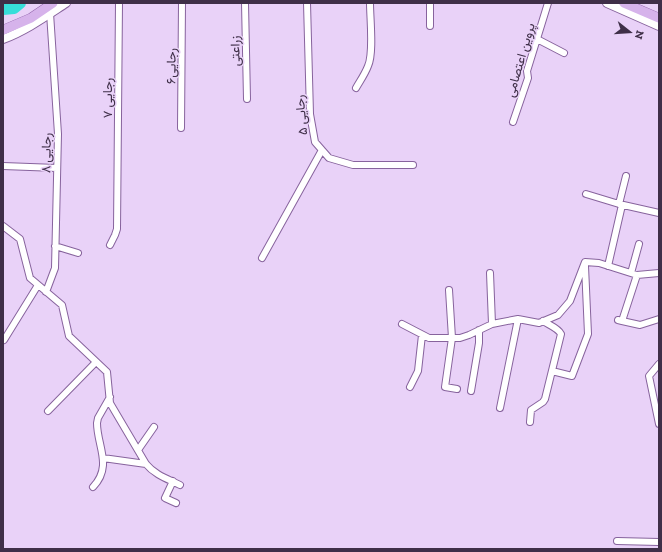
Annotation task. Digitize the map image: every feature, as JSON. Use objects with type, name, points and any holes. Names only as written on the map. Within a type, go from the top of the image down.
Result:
[{"type":"main road","points":[[3,30],[31,18],[53,3]]},
{"type":"main road","points":[[3,39],[50,14],[66,3]]},
{"type":"main road","points":[[607,3],[659,26]]},
{"type":"main road","points":[[624,3],[659,18]]},
{"type":"street","name":"رجایی ۷","points":[[110,245],[117,229],[119,3]]},
{"type":"street","name":"رجایی۶","points":[[181,128],[182,3]]},
{"type":"street","name":"زراعتی","points":[[246,3],[246,99]]},
{"type":"street","name":"رجایی ۵","points":[[308,3],[310,114],[315,142],[329,158],[353,165],[413,165]]},
{"type":"street","points":[[356,88],[368,66],[371,51],[370,3]]},
{"type":"street","points":[[430,3],[430,26]]},
{"type":"street","name":"پروین اعتصامی","points":[[513,122],[528,78],[527,70],[548,3]]},
{"type":"street","name":"رجایی ۸","points":[[46,292],[55,268],[58,168],[58,134],[50,14]]},
{"type":"street","points":[[537,39],[564,53]]},
{"type":"street","points":[[262,258],[322,150]]},
{"type":"street","points":[[3,166],[58,168]]},
{"type":"street","points":[[608,266],[626,176]]},
{"type":"street","points":[[586,194],[659,213]]},
{"type":"street","points":[[3,226],[20,240],[30,278],[62,305],[69,336],[107,372],[110,403],[146,464],[152,471],[180,485]]},
{"type":"street","points":[[639,244],[634,274],[620,320],[640,326],[659,319]]},
{"type":"street","points":[[55,246],[78,253]]},
{"type":"street","points":[[585,262],[599,263],[634,274],[659,273]]},
{"type":"street","points":[[402,324],[429,338],[452,338],[464,337],[492,324],[518,319],[539,323],[543,322],[558,315],[570,301],[585,262]]},
{"type":"street","points":[[552,371],[572,376],[588,334],[585,262]]},
{"type":"street","points":[[490,273],[492,324]]},
{"type":"street","points":[[4,340],[38,285]]},
{"type":"street","points":[[449,290],[452,338],[445,387],[458,389]]},
{"type":"street","points":[[500,408],[518,319]]},
{"type":"street","points":[[530,422],[531,410],[545,399],[561,334],[556,329],[543,322]]},
{"type":"street","points":[[471,391],[479,343],[479,330]]},
{"type":"street","points":[[410,387],[418,371],[422,335]]},
{"type":"street","points":[[48,411],[96,362]]},
{"type":"street","points":[[659,364],[648,376],[659,424]]},
{"type":"street","points":[[93,487],[99,481],[103,468],[103,458],[97,422],[110,397]]},
{"type":"street","points":[[138,450],[154,427]]},
{"type":"street","points":[[103,458],[146,464]]},
{"type":"street","points":[[173,482],[165,498],[176,503]]},
{"type":"street","points":[[617,541],[659,542]]},
{"type":"waterway","points":[[3,9],[14,8],[20,3]]}]
